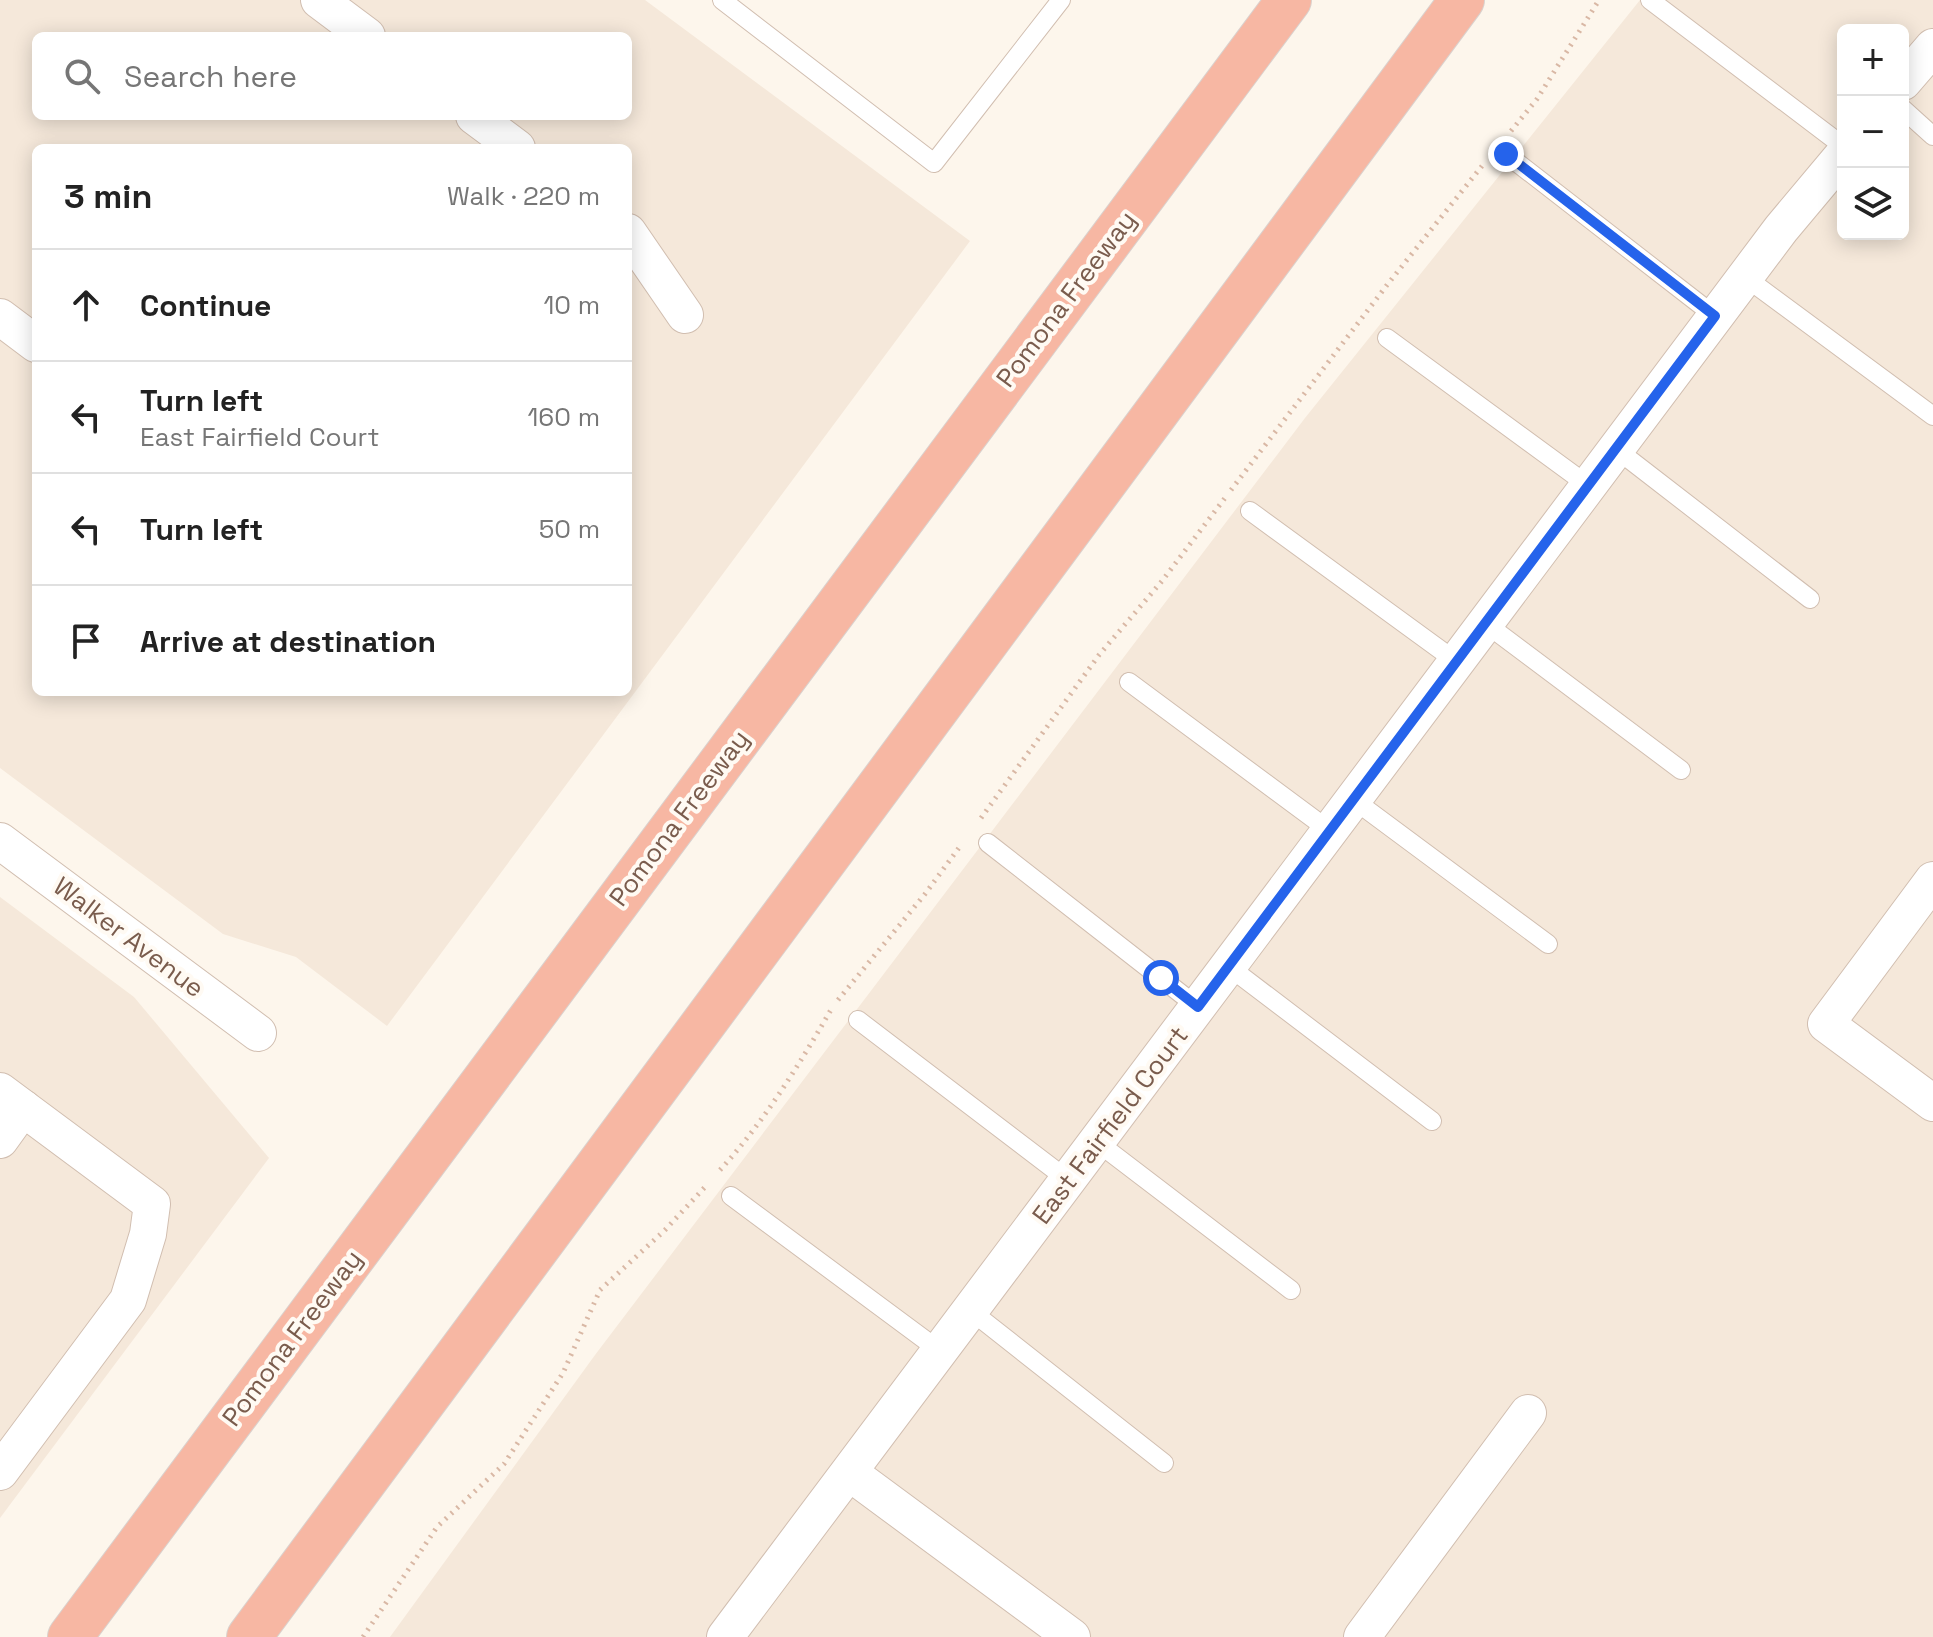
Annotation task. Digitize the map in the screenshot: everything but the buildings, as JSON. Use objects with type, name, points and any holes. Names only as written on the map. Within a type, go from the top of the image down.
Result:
[{"type":"highway","points":[[1141,198],[1273,0]]},
{"type":"highway","name":"Pomona Freeway","points":[[70,1637],[1289,0]]},
{"type":"highway","points":[[249,1637],[1462,0]]},
{"type":"street","points":[[319,0],[362,32]]},
{"type":"street","points":[[1909,75],[1933,47]]},
{"type":"street","points":[[479,120],[512,144]]},
{"type":"street","name":"East Fairfield Court","points":[[725,1637],[1715,316],[1837,162]]},
{"type":"street","points":[[632,238],[685,315]]},
{"type":"street","points":[[0,317],[32,341]]},
{"type":"street","name":"Walker Avenue","points":[[0,841],[258,1033]]},
{"type":"street","points":[[1933,880],[1826,1024],[1933,1103]]},
{"type":"street","points":[[0,1140],[12,1100],[152,1204],[148,1234],[128,1300],[0,1472]]},
{"type":"street","points":[[1362,1637],[1528,1413]]},
{"type":"street","points":[[850,1473],[1072,1637]]},
{"type":"lane","points":[[722,0],[934,163],[1061,0]]},
{"type":"lane","points":[[1650,0],[1837,141]]},
{"type":"lane","points":[[1909,114],[1933,136]]},
{"type":"lane","points":[[1506,145],[1715,316]]},
{"type":"lane","points":[[1745,277],[1933,416]]},
{"type":"lane","points":[[1387,338],[1589,486]]},
{"type":"lane","points":[[1616,449],[1810,599]]},
{"type":"lane","points":[[1250,511],[1457,662]]},
{"type":"lane","points":[[1485,623],[1681,770]]},
{"type":"lane","points":[[1129,682],[1330,831]]},
{"type":"lane","points":[[1354,800],[1548,944]]},
{"type":"lane","points":[[988,843],[1198,1007]]},
{"type":"lane","points":[[1228,966],[1432,1121]]},
{"type":"lane","points":[[858,1020],[1068,1180]]},
{"type":"lane","points":[[1097,1142],[1291,1290]]},
{"type":"lane","points":[[731,1196],[940,1351]]},
{"type":"lane","points":[[971,1311],[1164,1463]]},
{"type":"path","points":[[1506,145],[1599,0]]},
{"type":"path","points":[[981,818],[1099,655],[1162,581],[1387,285],[1487,161]]},
{"type":"path","points":[[717,1174],[796,1070],[838,999],[925,894],[962,843]]},
{"type":"path","points":[[363,1637],[437,1527],[504,1464],[563,1373],[600,1290],[665,1230],[706,1185]]},
{"type":"shaded area","points":[[0,0],[645,0],[970,241],[387,1026],[296,957],[223,934],[0,768]]},
{"type":"shaded area","points":[[1640,0],[1933,0],[1933,1637],[390,1637],[595,1355],[1305,418]]},
{"type":"shaded area","points":[[0,897],[134,997],[269,1158],[0,1518]]},
{"type":"route","points":[[1161,978],[1198,1007],[1715,316],[1506,154]]}]
